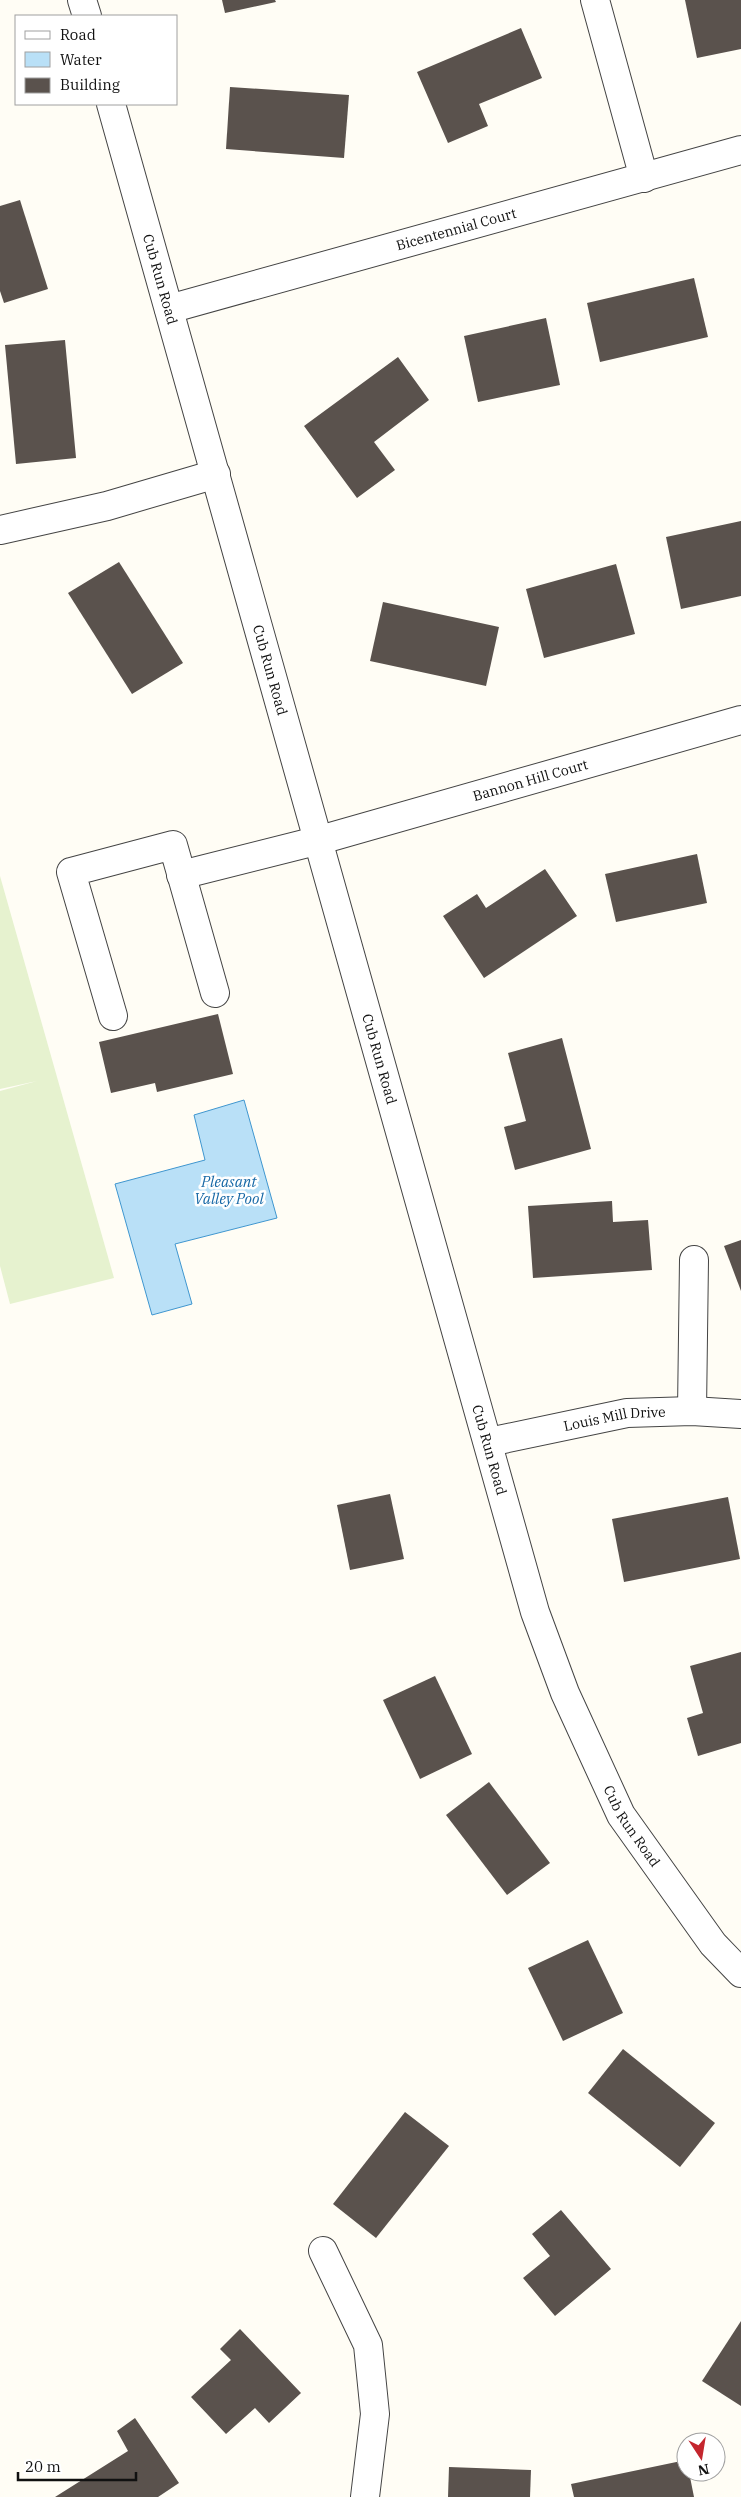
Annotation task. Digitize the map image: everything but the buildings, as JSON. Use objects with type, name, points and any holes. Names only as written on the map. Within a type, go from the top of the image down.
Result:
[{"type":"street","points":[[82,0],[87,15]]},
{"type":"street","points":[[595,0],[644,178]]},
{"type":"street","name":"Cub Run Road","points":[[112,105],[535,1612],[565,1693],[621,1815],[713,1944],[741,1973]]},
{"type":"street","name":"Bicentennial Court","points":[[169,309],[741,150]]},
{"type":"street","points":[[0,530],[107,506],[216,474]]},
{"type":"street","name":"Bannon Hill Court","points":[[181,875],[320,840],[741,720]]},
{"type":"street","points":[[113,1016],[71,872],[173,845],[215,993]]},
{"type":"street","points":[[692,1411],[694,1260]]},
{"type":"street","name":"Louis Mill Drive","points":[[488,1442],[627,1413],[692,1411],[741,1414]]},
{"type":"street","points":[[323,2252],[368,2345],[375,2414],[365,2497]]},
{"type":"green space","points":[[0,876],[114,1278],[10,1304],[0,1266],[0,1091],[37,1081],[0,1089]]},
{"type":"water","name":"Pleasant Valley Pool","points":[[244,1100],[277,1218],[175,1244],[192,1304],[152,1315],[115,1184],[205,1160],[194,1115]]}]
